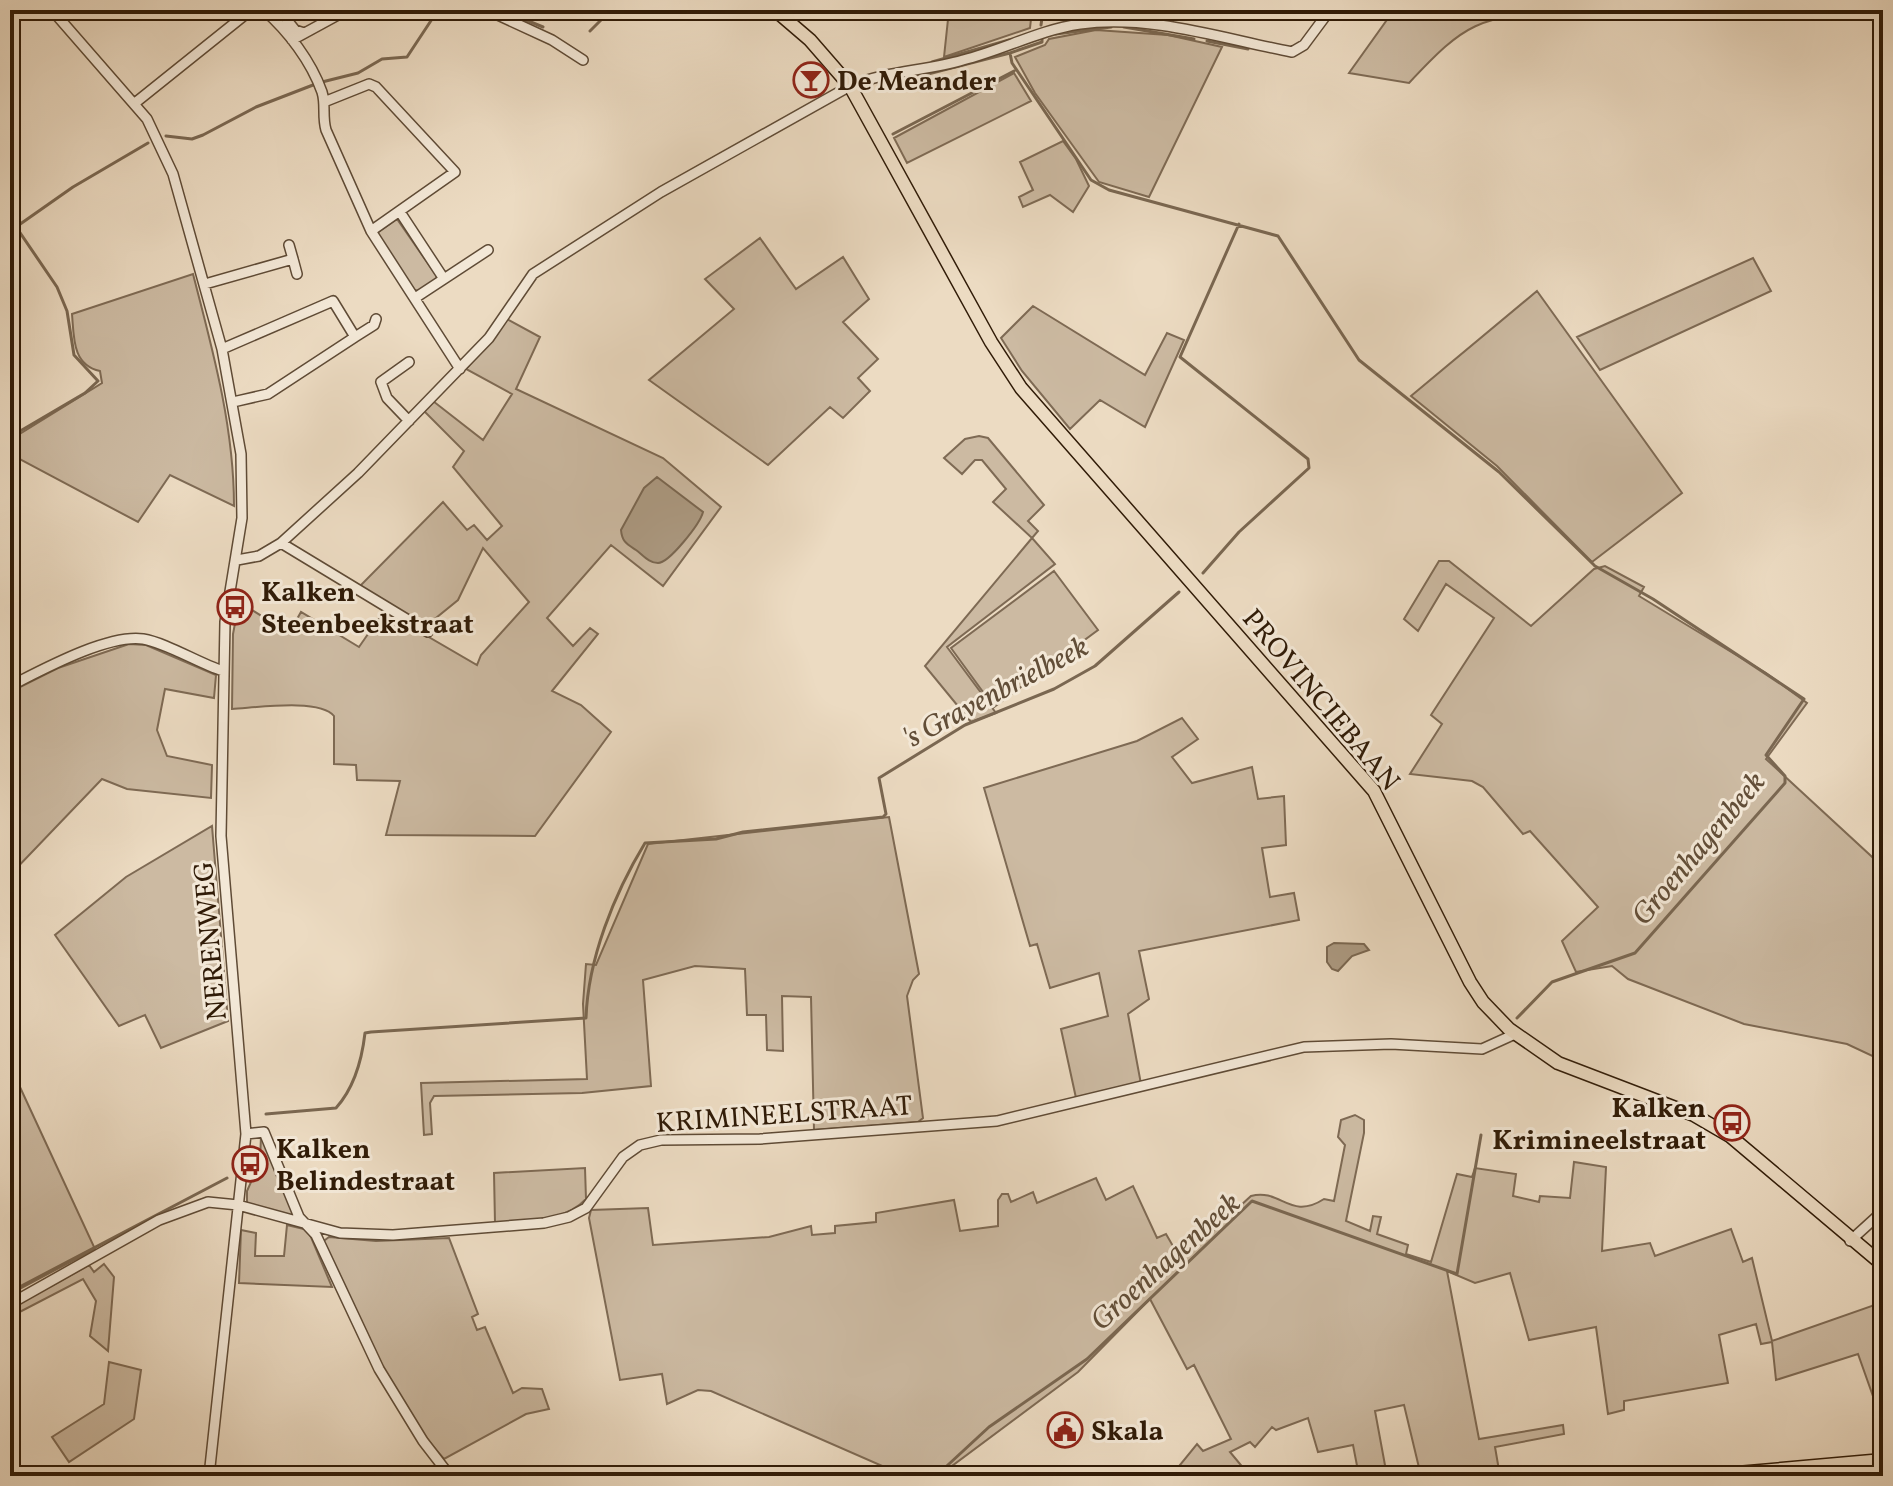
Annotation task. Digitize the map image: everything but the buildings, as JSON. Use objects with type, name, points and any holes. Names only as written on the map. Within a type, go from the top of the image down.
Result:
[{"type":"main road","name":"PROVINCIEBAAN","points":[[775,10],[810,40],[850,86],[1004,364],[1052,425],[1374,791],[1483,1002],[1515,1034],[1558,1063],[1694,1115],[1730,1136],[1850,1241],[1883,1265]]},
{"type":"main road","points":[[1703,1476],[1883,1460]]},
{"type":"street","name":"NERENWEG","points":[[52,10],[135,103],[152,128],[173,174],[205,284],[233,402],[243,496],[237,560],[225,622],[221,836],[246,1134],[209,1476]]},
{"type":"street","points":[[135,103],[251,10]]},
{"type":"street","points":[[264,10],[292,40],[324,102],[321,115],[326,130],[371,231],[460,369]]},
{"type":"street","points":[[279,10],[295,30],[304,33]]},
{"type":"street","points":[[292,40],[347,10]]},
{"type":"street","points":[[487,10],[552,40],[583,60]]},
{"type":"street","points":[[237,560],[259,556],[281,543],[409,421],[489,338],[533,274],[661,192],[850,86],[868,78],[964,60],[1050,31],[1107,22],[1179,30],[1292,52],[1304,45],[1330,10]]},
{"type":"street","points":[[324,102],[369,84],[376,87],[452,165],[455,172],[451,178],[371,231]]},
{"type":"street","points":[[400,212],[444,279]]},
{"type":"street","points":[[289,245],[297,274]]},
{"type":"street","points":[[415,298],[488,250]]},
{"type":"street","points":[[205,284],[293,259]]},
{"type":"street","points":[[222,349],[333,301],[355,337]]},
{"type":"street","points":[[233,402],[268,394],[374,325],[376,319]]},
{"type":"street","points":[[409,362],[381,382],[387,398],[409,421]]},
{"type":"street","points":[[1883,366],[1883,405]]},
{"type":"street","points":[[281,543],[428,632]]},
{"type":"street","points":[[10,686],[54,665],[131,638],[146,640],[223,671]]},
{"type":"street","name":"KRIMINEELSTRAAT","points":[[10,1304],[159,1220],[208,1202],[238,1205],[309,1227],[340,1233],[393,1235],[544,1223],[569,1217],[586,1208],[623,1157],[640,1145],[661,1140],[760,1139],[997,1121],[1304,1047],[1391,1044],[1482,1049],[1515,1034]]},
{"type":"street","points":[[246,1134],[264,1132],[299,1217],[309,1227],[379,1369],[415,1430],[450,1476]]},
{"type":"street","points":[[1850,1241],[1883,1211]]},
{"type":"shaded area","points":[[949,10],[1032,10],[1030,28],[944,57]]},
{"type":"shaded area","points":[[1394,10],[1562,10],[1510,16],[1475,26],[1445,47],[1409,83],[1349,73]]},
{"type":"shaded area","points":[[1096,30],[1168,35],[1222,47],[1149,197],[1099,182],[1035,93],[1015,57],[1045,45],[1049,39]]},
{"type":"shaded area","points":[[1014,73],[1031,101],[907,163],[894,138]]},
{"type":"shaded area","points":[[1063,141],[1089,186],[1073,212],[1050,195],[1023,207],[1019,197],[1033,190],[1020,162]]},
{"type":"shaded area","points":[[397,219],[436,275],[437,279],[419,291],[411,289],[377,233]]},
{"type":"shaded area","points":[[760,238],[796,289],[843,257],[869,299],[843,322],[878,359],[858,378],[870,391],[843,418],[830,407],[768,465],[649,380],[734,309],[705,279]]},
{"type":"shaded area","points":[[1753,258],[1771,291],[1600,370],[1577,337]]},
{"type":"shaded area","points":[[193,274],[226,418],[234,506],[170,475],[138,522],[10,454],[10,440],[102,383],[100,371],[84,363],[79,356],[74,341],[72,314]]},
{"type":"shaded area","points":[[1537,291],[1682,493],[1592,562],[1497,466],[1411,396]]},
{"type":"shaded area","points":[[1033,306],[1145,375],[1167,333],[1184,340],[1145,427],[1100,400],[1070,429],[1022,371],[1001,338]]},
{"type":"shaded area","points":[[507,319],[540,337],[516,389],[663,458],[721,507],[663,586],[611,545],[547,618],[573,646],[590,628],[598,634],[552,691],[581,705],[611,732],[535,836],[386,835],[400,781],[357,780],[356,765],[334,764],[334,716],[326,710],[301,706],[232,709],[233,634],[239,602],[289,633],[301,612],[359,647],[384,611],[477,665],[481,655],[529,602],[483,548],[458,600],[426,626],[360,586],[443,502],[467,530],[474,525],[487,540],[502,526],[453,467],[464,451],[424,411],[433,401],[483,440],[512,394],[466,369]]},
{"type":"shaded area","points":[[988,438],[1044,505],[1028,521],[1038,531],[1032,538],[993,502],[1006,489],[982,460],[975,460],[962,474],[944,458],[965,439]]},
{"type":"shaded area","points":[[657,477],[703,512],[684,542],[669,557],[655,563],[628,544],[621,530],[644,488]]},
{"type":"shaded area","points":[[1032,538],[1055,564],[947,647],[996,713],[971,722],[925,666]]},
{"type":"shaded area","points":[[1439,561],[1449,561],[1531,626],[1594,569],[1605,566],[1644,587],[1639,596],[1766,673],[1807,703],[1766,759],[1883,867],[1883,1061],[1847,1044],[1744,1024],[1628,979],[1612,966],[1576,972],[1562,941],[1598,907],[1530,831],[1523,834],[1483,787],[1472,781],[1410,774],[1442,724],[1431,715],[1494,618],[1446,584],[1418,631],[1404,619]]},
{"type":"shaded area","points":[[1054,571],[1098,630],[994,707],[951,648]]},
{"type":"shaded area","points":[[129,644],[146,645],[216,675],[214,698],[165,689],[157,730],[167,756],[212,765],[211,798],[127,789],[102,779],[10,875],[10,692],[58,668]]},
{"type":"shaded area","points":[[1182,718],[1198,739],[1172,757],[1192,783],[1252,767],[1258,799],[1284,796],[1286,845],[1262,848],[1270,897],[1294,893],[1299,920],[1139,951],[1149,999],[1128,1014],[1141,1084],[1076,1098],[1061,1029],[1108,1016],[1099,973],[1050,988],[1037,944],[1030,946],[984,788],[1137,741]]},
{"type":"shaded area","points":[[889,817],[919,974],[907,996],[923,1118],[918,1122],[814,1130],[811,997],[782,996],[783,1051],[767,1050],[766,1015],[747,1015],[745,969],[695,966],[643,980],[651,1086],[582,1093],[434,1096],[430,1103],[432,1134],[424,1135],[421,1083],[587,1079],[583,1004],[586,964],[596,965],[648,844]]},
{"type":"shaded area","points":[[212,826],[228,1021],[161,1048],[145,1015],[119,1026],[55,935],[126,877]]},
{"type":"shaded area","points":[[1334,943],[1364,944],[1369,950],[1352,956],[1338,971],[1327,962],[1327,947]]},
{"type":"shaded area","points":[[13,1072],[95,1249],[10,1294],[10,1073]]},
{"type":"shaded area","points":[[1355,1115],[1364,1120],[1364,1133],[1346,1221],[1370,1231],[1373,1216],[1381,1217],[1377,1234],[1408,1245],[1406,1254],[1431,1262],[1457,1174],[1472,1177],[1475,1168],[1516,1174],[1513,1196],[1539,1202],[1540,1196],[1570,1198],[1574,1162],[1606,1167],[1602,1251],[1650,1243],[1655,1256],[1731,1229],[1743,1262],[1752,1258],[1772,1341],[1872,1306],[1883,1295],[1883,1396],[1874,1399],[1858,1354],[1776,1380],[1772,1342],[1761,1344],[1756,1324],[1719,1335],[1728,1383],[1624,1401],[1624,1410],[1608,1414],[1596,1327],[1529,1340],[1510,1273],[1475,1283],[1447,1271],[1479,1439],[1563,1425],[1564,1434],[1495,1447],[1500,1476],[1421,1476],[1404,1405],[1375,1411],[1387,1476],[1359,1476],[1353,1445],[1318,1452],[1308,1418],[1276,1430],[1272,1427],[1255,1447],[1250,1442],[1230,1452],[1250,1476],[1171,1476],[1197,1444],[1203,1451],[1231,1439],[1194,1365],[1187,1369],[1150,1299],[1078,1372],[948,1469],[944,1476],[905,1476],[711,1391],[698,1390],[667,1404],[662,1374],[620,1380],[589,1218],[591,1210],[648,1208],[653,1245],[769,1237],[811,1226],[812,1235],[835,1233],[835,1226],[876,1222],[876,1213],[954,1200],[960,1231],[998,1226],[998,1200],[1002,1194],[1008,1194],[1011,1202],[1033,1192],[1037,1203],[1096,1178],[1106,1200],[1133,1186],[1157,1238],[1166,1234],[1181,1260],[1251,1196],[1270,1196],[1302,1207],[1324,1199],[1334,1201],[1345,1145],[1338,1137],[1341,1120]]},
{"type":"shaded area","points":[[261,1136],[298,1219],[247,1204],[247,1191],[260,1162]]},
{"type":"shaded area","points":[[585,1168],[586,1199],[577,1207],[544,1219],[495,1223],[494,1173]]},
{"type":"shaded area","points":[[287,1225],[308,1230],[332,1287],[239,1283],[241,1230],[256,1233],[255,1256],[284,1256]]},
{"type":"shaded area","points":[[329,1237],[376,1241],[449,1238],[478,1314],[472,1317],[477,1330],[485,1327],[513,1393],[522,1388],[542,1389],[549,1409],[526,1414],[444,1459],[407,1410],[375,1356],[321,1243]]},
{"type":"shaded area","points":[[104,1264],[114,1277],[108,1351],[90,1336],[96,1301],[83,1279],[10,1317],[10,1309],[89,1265],[94,1272]]},
{"type":"shaded area","points":[[109,1362],[141,1370],[134,1419],[69,1462],[52,1437],[104,1404]]},
{"type":"waterway","points":[[322,82],[358,73],[382,59],[407,57],[438,10]]},
{"type":"waterway","points":[[505,10],[516,15]]},
{"type":"waterway","points":[[590,31],[611,10]]},
{"type":"waterway","name":"'s Gravenbrielbeek","points":[[1041,25],[1043,10]]},
{"type":"waterway","points":[[521,18],[543,27]]},
{"type":"waterway","points":[[1056,34],[1111,27]]},
{"type":"waterway","points":[[1124,27],[1194,39]]},
{"type":"waterway","name":"Groenhagenbeek","points":[[1042,38],[1042,42],[1010,53],[1012,63],[1091,180],[1109,190],[1278,236],[1359,360],[1499,472],[1594,565]]},
{"type":"waterway","points":[[932,62],[1009,40]]},
{"type":"waterway","points":[[1207,41],[1248,49]]},
{"type":"waterway","points":[[881,81],[924,75],[1010,53]]},
{"type":"waterway","points":[[893,134],[1014,71]]},
{"type":"waterway","points":[[166,136],[192,139],[256,107],[313,85]]},
{"type":"waterway","points":[[16,227],[73,187],[148,143]]},
{"type":"waterway","points":[[10,218],[57,287],[67,311],[74,355],[98,381],[85,393],[10,437]]},
{"type":"waterway","name":"'s Gravenbrielbeek","points":[[1203,573],[1239,532],[1309,468],[1308,459],[1180,357],[1239,224]]},
{"type":"waterway","name":"Groenhagenbeek","points":[[1517,1018],[1552,982],[1635,953],[1785,783],[1785,776],[1766,755],[1804,699],[1653,599],[1595,566]]},
{"type":"waterway","name":"'s Gravenbrielbeek","points":[[266,1114],[336,1108],[348,1092],[356,1073],[365,1033],[586,1018],[597,950],[613,905],[645,843],[716,839],[743,832],[883,817],[886,814],[879,778],[965,725],[1054,689],[1095,666],[1179,592]]},
{"type":"waterway","name":"Groenhagenbeek","points":[[936,1476],[989,1427],[1087,1359],[1252,1201],[1457,1274],[1481,1135]]},
{"type":"waterway","name":"'s Gravenbrielbeek","points":[[10,1292],[227,1178]]},
{"type":"place","name":"De Meander","points":[[811,80]]},
{"type":"place","name":"Kalken Steenbeekstraat","points":[[235,607]]},
{"type":"place","name":"Kalken Krimineelstraat","points":[[1732,1123]]},
{"type":"place","name":"Kalken Belindestraat","points":[[250,1164]]},
{"type":"place","name":"Skala","points":[[1065,1430]]}]
